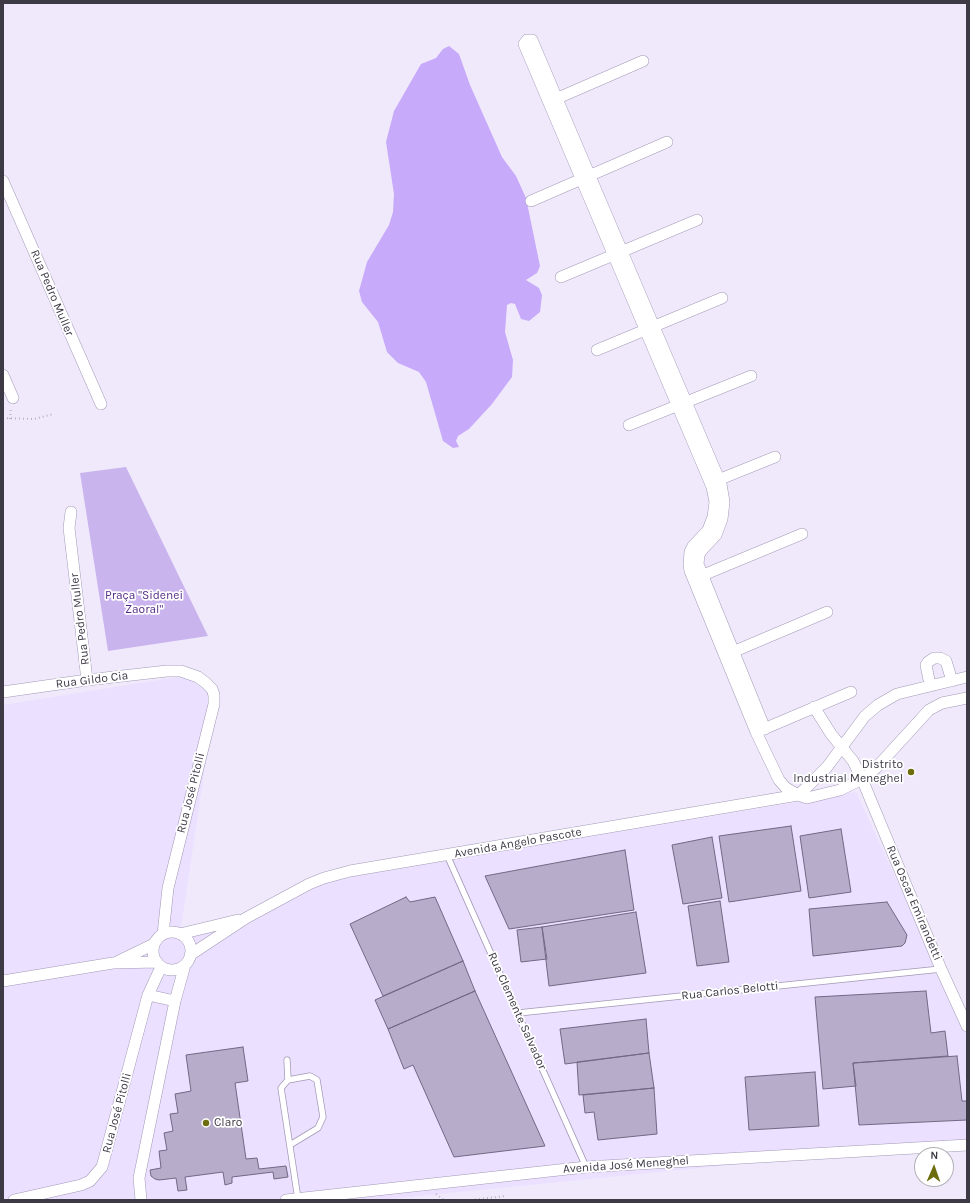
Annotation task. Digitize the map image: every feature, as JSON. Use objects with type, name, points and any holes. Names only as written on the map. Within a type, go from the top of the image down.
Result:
[{"type":"street","points":[[643,61],[553,100],[715,481],[715,509],[711,524],[708,530],[693,546],[690,552],[689,565],[698,577],[761,730],[779,780],[786,788],[798,795],[827,767],[841,746],[865,716],[878,705],[897,694],[967,677]]},
{"type":"street","points":[[531,201],[667,142]]},
{"type":"street","name":"Rua Pedro Muller","points":[[3,181],[101,404]]},
{"type":"street","points":[[561,277],[697,220]]},
{"type":"street","points":[[597,350],[722,298]]},
{"type":"street","points":[[3,375],[13,398]]},
{"type":"street","points":[[629,425],[751,376]]},
{"type":"street","points":[[715,481],[775,457]]},
{"type":"street","name":"Rua Pedro Muller","points":[[71,512],[69,528],[87,680]]},
{"type":"street","points":[[698,577],[802,534]]},
{"type":"street","points":[[729,653],[827,612]]},
{"type":"street","points":[[930,686],[926,665],[934,658],[940,658],[946,661],[952,681]]},
{"type":"street","name":"Rua Gildo Cia","points":[[3,692],[87,680],[167,671],[181,671]]},
{"type":"street","name":"Rua José Pitolli","points":[[163,934],[168,888],[214,704],[212,689],[206,683],[198,677],[181,671]]},
{"type":"street","points":[[761,730],[851,692]]},
{"type":"street","name":"Avenida Angelo Pascote","points":[[190,955],[246,918],[309,884],[350,871],[798,795],[807,798],[840,790],[862,780],[876,768],[929,710],[942,703],[967,698]]},
{"type":"street","name":"Rua Oscar Emirandetti","points":[[814,708],[826,728],[853,761],[941,969],[967,1026]]},
{"type":"street","name":"Avenida Angelo Pascote","points":[[180,934],[246,918]]},
{"type":"street","points":[[113,964],[154,944],[163,934],[172,932],[180,934],[189,942],[191,948],[175,1001],[139,1178],[141,1200]]},
{"type":"street","points":[[154,944],[154,956],[159,964],[169,970],[178,969],[185,965]]},
{"type":"street","points":[[3,981],[113,964],[159,964]]},
{"type":"street","name":"Rua José Pitolli","points":[[14,1200],[81,1186],[90,1180],[102,1167],[148,995],[159,964]]},
{"type":"street","points":[[148,995],[175,1001]]},
{"type":"street","name":"Avenida José Meneghel","points":[[286,1200],[586,1167],[967,1145]]},
{"type":"lane","name":"Rua Clemente Salvador","points":[[447,855],[586,1167]]},
{"type":"lane","name":"Rua Carlos Belotti","points":[[518,1013],[941,969]]},
{"type":"lane","points":[[287,1060],[288,1080]]},
{"type":"lane","points":[[290,1145],[318,1128],[323,1117],[317,1080],[310,1076],[288,1080],[281,1088],[298,1199]]},
{"type":"path","points":[[3,418],[34,419],[53,414]]},
{"type":"path","points":[[471,1200],[506,1196],[503,1200]]},
{"type":"shaded area","points":[[449,46],[459,54],[470,85],[502,157],[516,176],[526,198],[540,266],[537,273],[526,280],[539,288],[542,295],[540,312],[529,321],[521,319],[515,304],[511,303],[507,305],[505,332],[513,360],[512,377],[492,404],[469,429],[458,436],[456,441],[459,447],[453,448],[443,441],[426,382],[419,372],[398,363],[387,352],[378,322],[362,302],[359,291],[367,262],[389,225],[393,212],[394,194],[386,142],[394,111],[421,64],[436,58],[443,49]]},
{"type":"shaded area","name":"Distrito Industrial Meneghel","points":[[183,676],[212,693],[213,714],[180,934],[246,918],[309,884],[856,792],[967,1032],[967,1141],[380,1200],[3,1200],[3,705]]},
{"type":"green space","name":"Praça \"Sidenei Zaoral\"","points":[[126,467],[208,636],[108,651],[80,473]]},
{"type":"building","points":[[791,826],[801,891],[729,902],[719,836]]},
{"type":"building","points":[[841,829],[851,892],[809,898],[800,836]]},
{"type":"building","points":[[712,837],[722,898],[683,904],[672,845]]},
{"type":"building","points":[[625,850],[634,910],[509,929],[485,876]]},
{"type":"building","points":[[406,897],[410,902],[435,897],[463,961],[383,996],[350,924]]},
{"type":"building","points":[[720,901],[729,962],[697,966],[688,906]]},
{"type":"building","points":[[887,902],[907,935],[905,943],[902,946],[813,956],[809,909]]},
{"type":"building","points":[[636,912],[646,973],[549,986],[542,927]]},
{"type":"building","points":[[542,927],[547,959],[521,962],[517,930]]},
{"type":"building","points":[[463,961],[475,991],[388,1029],[375,1000]]},
{"type":"building","points":[[475,991],[545,1146],[454,1157],[413,1065],[404,1069],[388,1029]]},
{"type":"building","points":[[926,991],[931,1033],[945,1031],[948,1056],[853,1063],[856,1086],[823,1089],[815,997]]},
{"type":"building","points":[[646,1019],[649,1053],[565,1064],[560,1029]]},
{"type":"building","name":"Claro","points":[[243,1047],[248,1081],[235,1083],[246,1159],[257,1158],[259,1169],[286,1166],[288,1177],[274,1179],[273,1172],[232,1177],[232,1183],[225,1185],[223,1172],[185,1177],[187,1190],[178,1191],[176,1178],[155,1179],[151,1176],[150,1170],[161,1168],[159,1151],[167,1150],[164,1133],[173,1131],[170,1114],[178,1113],[175,1094],[191,1091],[186,1055]]},
{"type":"building","points":[[649,1053],[654,1088],[579,1095],[577,1062]]},
{"type":"building","points":[[957,1056],[962,1101],[967,1101],[967,1120],[859,1125],[853,1063]]},
{"type":"building","points":[[815,1072],[819,1126],[749,1130],[745,1077]]},
{"type":"building","points":[[654,1088],[657,1134],[598,1140],[594,1112],[585,1113],[583,1095]]},
{"type":"place","name":"Distrito Industrial Meneghel","points":[[911,772]]},
{"type":"place","name":"Claro","points":[[206,1123]]}]
